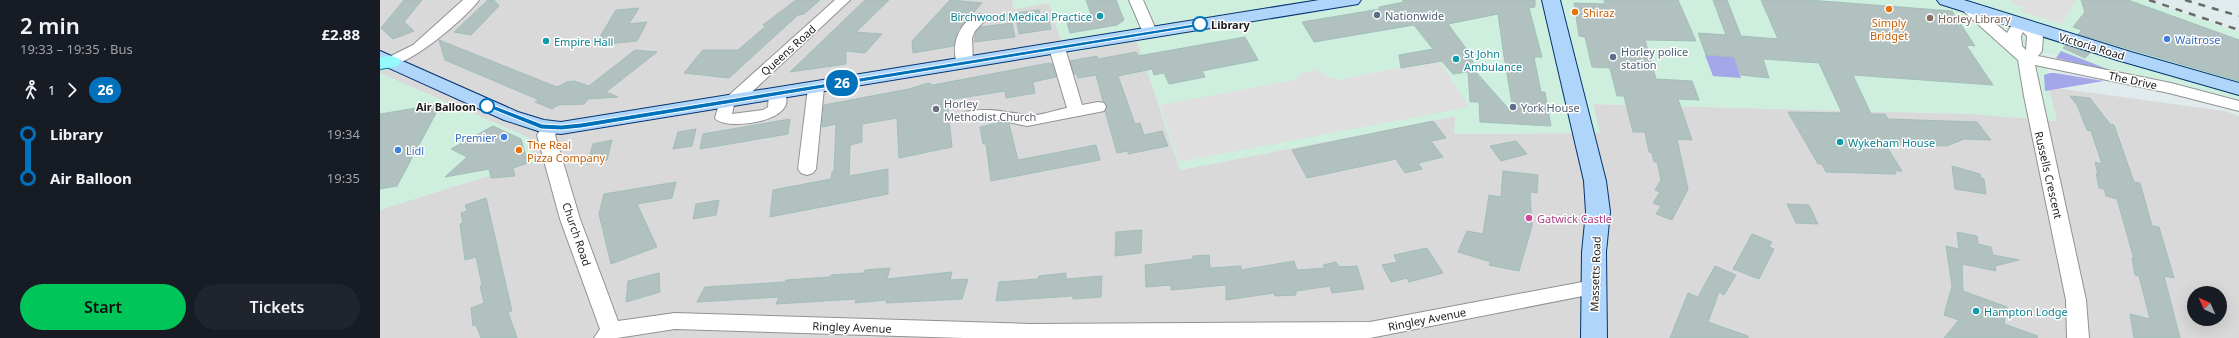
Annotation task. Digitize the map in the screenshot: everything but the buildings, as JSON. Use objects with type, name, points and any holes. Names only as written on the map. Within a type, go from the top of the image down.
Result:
[{"type":"street","points":[[383,60],[418,48],[472,0]]},
{"type":"street","name":"Queens Road","points":[[730,101],[843,0]]},
{"type":"street","points":[[1136,0],[1149,32]]},
{"type":"street","points":[[383,60],[511,116],[550,128],[581,125],[816,88],[1149,32],[1352,0]]},
{"type":"street","name":"Massetts Road","points":[[1551,0],[1595,181],[1598,212],[1593,287],[1594,338]]},
{"type":"street","name":"Victoria Road","points":[[1946,0],[2026,26],[2239,89]]},
{"type":"street","points":[[1966,6],[2020,52],[2034,51],[2036,35],[2026,26]]},
{"type":"street","points":[[965,63],[963,40],[968,28],[980,18]]},
{"type":"street","name":"Russells Crescent","points":[[2026,26],[2016,30],[2013,36],[2020,52],[2032,96],[2076,300],[2081,337]]},
{"type":"street","points":[[1057,48],[1076,112]]},
{"type":"street","name":"The Drive","points":[[2020,52],[2239,106]]},
{"type":"street","points":[[807,169],[816,88]]},
{"type":"street","points":[[971,116],[989,114],[1014,117],[1027,121],[1098,107]]},
{"type":"street","name":"Church Road","points":[[550,128],[546,135],[570,219],[608,334]]},
{"type":"street","name":"Ringley Avenue","points":[[608,334],[674,321],[1031,332],[1370,330],[1593,287]]},
{"type":"shaded area","points":[[380,0],[1012,0],[1014,9],[1049,3],[1065,53],[1137,41],[1181,170],[1456,116],[1455,134],[1599,133],[1593,104],[1972,114],[2057,121],[2048,87],[2225,111],[2239,116],[2239,338],[380,338]]},
{"type":"shaded area","points":[[1012,0],[2144,0],[2239,32],[2239,101],[2046,53],[2048,87],[2057,121],[1972,114],[1593,104],[1600,133],[1454,134],[1455,116],[1180,170],[1137,41],[1065,54],[1049,3],[1014,9]]},
{"type":"shaded area","points":[[2014,0],[2076,0],[2062,24],[2021,12],[2024,7],[2011,4]]},
{"type":"shaded area","points":[[2061,51],[2115,72],[2056,58]]},
{"type":"shaded area","points":[[1705,55],[1734,57],[1741,78],[1713,76]]},
{"type":"shaded area","points":[[1440,62],[1469,107],[1179,162],[1160,105],[1295,80],[1302,73],[1316,70],[1328,77],[1339,80],[1416,64],[1418,66]]},
{"type":"shaded area","points":[[380,73],[528,137],[536,161],[380,210]]},
{"type":"shaded area","points":[[2050,73],[2104,81],[2045,91],[2044,75]]},
{"type":"railway","points":[[2149,0],[2239,30]]},
{"type":"railway","points":[[2185,0],[2239,16]]},
{"type":"bus line","name":"26","points":[[487,106],[541,126],[561,128],[816,88],[1200,24]]},
{"type":"place","name":"Simply Bridget","points":[[1889,9]]},
{"type":"place","name":"Shiraz","points":[[1575,12]]},
{"type":"place","name":"Nationwide","points":[[1377,15]]},
{"type":"place","name":"Birchwood Medical Practice","points":[[1100,16]]},
{"type":"place","name":"Horley Library","points":[[1930,18]]},
{"type":"place","name":"Library","points":[[1200,24]]},
{"type":"place","name":"Waitrose","points":[[2167,39]]},
{"type":"place","name":"Empire Hall","points":[[546,41]]},
{"type":"place","name":"Horley police station","points":[[1613,57]]},
{"type":"place","name":"St John Ambulance","points":[[1456,59]]},
{"type":"place","name":"Air Balloon","points":[[487,106]]},
{"type":"place","name":"York House","points":[[1513,107]]},
{"type":"place","name":"Horley Methodist Church","points":[[936,109]]},
{"type":"place","name":"Premier","points":[[504,137]]},
{"type":"place","name":"Wykeham House","points":[[1840,142]]},
{"type":"place","name":"Lidl","points":[[398,150]]},
{"type":"place","name":"The Real Pizza Company","points":[[519,150]]},
{"type":"place","name":"Gatwick Castle","points":[[1529,218]]},
{"type":"place","name":"Hampton Lodge","points":[[1976,311]]}]
